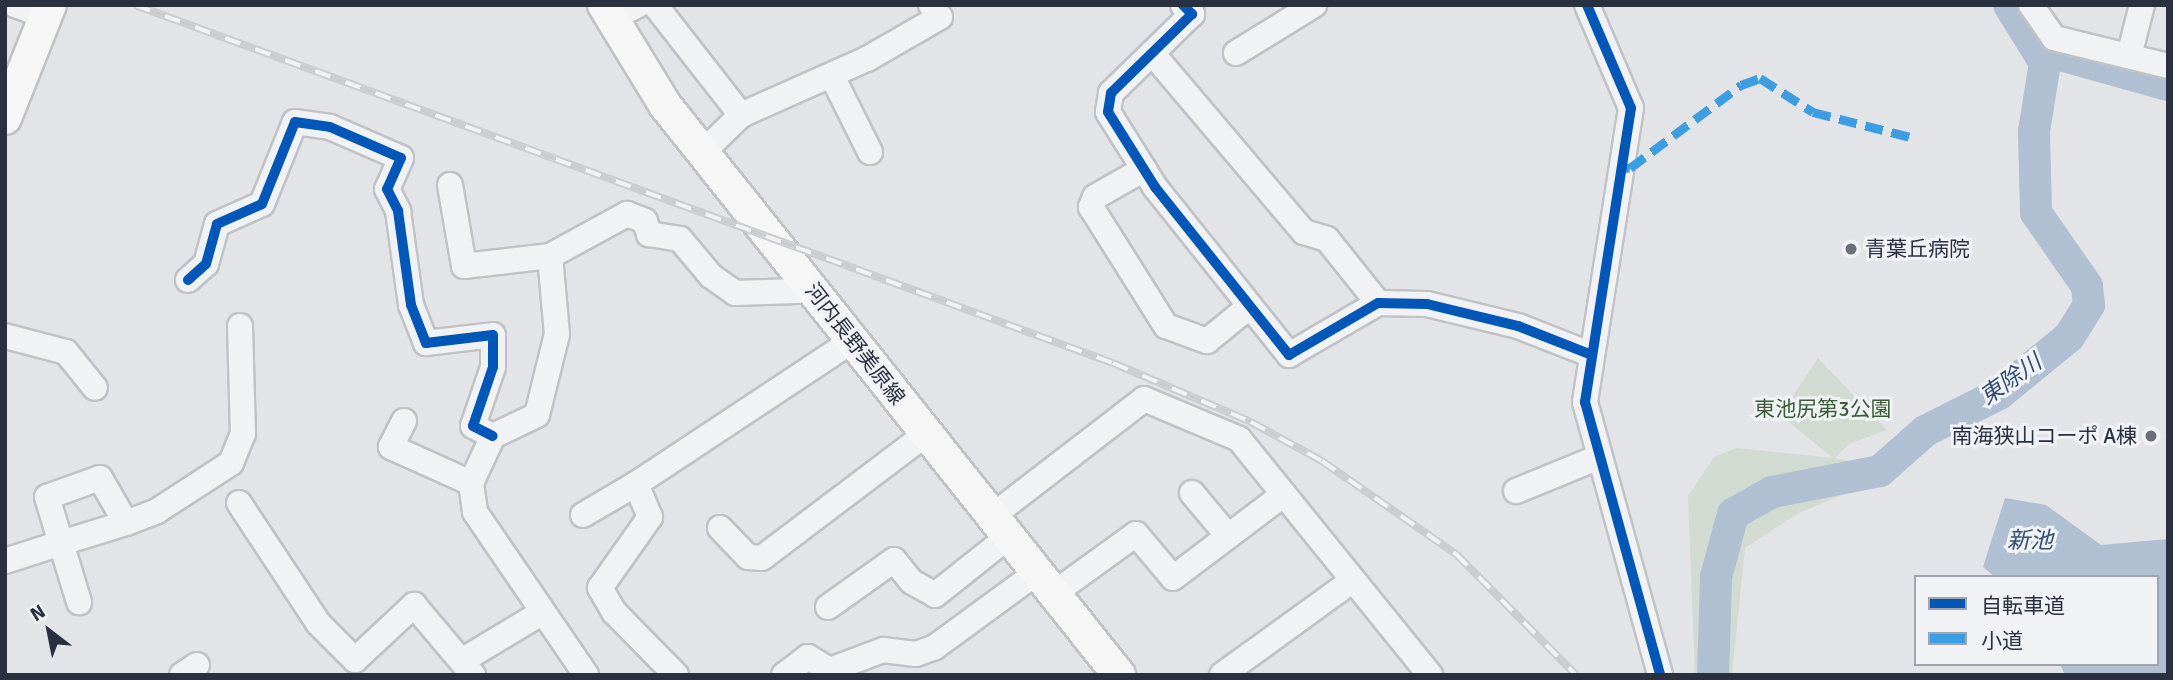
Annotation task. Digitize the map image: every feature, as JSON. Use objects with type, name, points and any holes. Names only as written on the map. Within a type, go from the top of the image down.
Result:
[{"type":"main road","points":[[5,118],[48,10]]},
{"type":"main road","name":"河内長野美原線","points":[[607,13],[703,152],[1115,674]]},
{"type":"street","points":[[15,5],[48,10]]},
{"type":"street","points":[[607,13],[638,5]]},
{"type":"street","points":[[655,5],[741,115]]},
{"type":"street","points":[[1183,5],[1192,14],[1111,93],[1108,112],[1144,169],[1289,355],[1378,303],[1427,304],[1518,326],[1592,355]]},
{"type":"street","points":[[1236,53],[1314,5]]},
{"type":"street","points":[[1587,5],[1631,108],[1585,402],[1660,675]]},
{"type":"street","points":[[2031,5],[2054,38],[2130,52],[2168,66]]},
{"type":"street","points":[[2130,52],[2142,5]]},
{"type":"street","points":[[703,152],[741,115],[832,76],[942,9]]},
{"type":"street","points":[[1152,53],[1304,232],[1327,239],[1378,303]]},
{"type":"street","points":[[832,76],[870,152]]},
{"type":"street","points":[[188,280],[206,264],[217,224],[262,204],[295,122],[330,127],[401,158],[387,189],[398,211],[411,304],[426,343],[493,335],[494,367],[473,426],[493,436]]},
{"type":"street","points":[[1144,169],[1095,197],[1091,207],[1166,326],[1206,341],[1250,306]]},
{"type":"street","points":[[450,184],[464,266],[550,256],[627,214],[645,221],[649,234],[680,239],[711,276],[735,293],[797,292],[807,284]]},
{"type":"street","points":[[550,256],[557,334],[537,415],[493,436],[471,483],[475,512],[586,675]]},
{"type":"street","points":[[5,561],[157,511],[230,463],[243,434],[240,327]]},
{"type":"street","points":[[5,336],[66,352],[95,388]]},
{"type":"street","points":[[583,515],[636,484],[852,341]]},
{"type":"street","points":[[828,607],[894,559],[912,582],[935,595],[999,527],[1144,400],[1239,439],[1430,675]]},
{"type":"street","points":[[404,421],[391,447],[471,483]]},
{"type":"street","points":[[720,528],[748,557],[762,558],[926,435]]},
{"type":"street","points":[[1516,491],[1599,457]]},
{"type":"street","points":[[79,602],[47,497],[100,478],[126,523]]},
{"type":"street","points":[[636,484],[650,517],[600,588],[614,612],[676,675]]},
{"type":"street","points":[[1192,493],[1228,536]]},
{"type":"street","points":[[784,675],[808,657],[830,670],[883,650],[916,654],[935,647],[1044,583],[1136,534],[1173,578],[1284,494]]},
{"type":"street","points":[[239,503],[318,623],[355,660],[414,605],[468,668],[543,612]]},
{"type":"street","points":[[1222,675],[1352,581]]},
{"type":"green space","name":"東池尻第3公園","points":[[1818,358],[1887,430],[1849,444],[1835,458],[1857,462],[1857,488],[1797,514],[1745,548],[1732,675],[1695,675],[1688,496],[1714,457],[1736,448],[1833,458],[1780,415]]},
{"type":"water","name":"新池","points":[[2005,498],[2046,505],[2101,545],[2168,539],[2168,675],[2065,675],[2061,666],[2159,666],[2159,575],[1993,575],[1983,567]]},
{"type":"waterway","name":"東除川","points":[[1713,675],[1716,577],[1733,514],[1772,492],[1880,471],[1925,431],[1999,394],[2069,337],[2089,305],[2087,286],[2036,213],[2034,131],[2045,63],[2009,5]]},
{"type":"waterway","points":[[2039,49],[2168,85]]},
{"type":"railway","points":[[135,5],[1113,363],[1251,422],[1322,461],[1456,554],[1576,675]]},
{"type":"marked path","points":[[1622,167],[1630,168],[1741,85],[1760,78],[1813,112],[1914,138]]},
{"type":"cycle path","points":[[1183,5],[1192,14],[1111,93],[1108,112],[1155,187],[1289,355],[1378,303],[1427,304],[1518,326],[1592,355]]},
{"type":"cycle path","points":[[1587,5],[1631,108],[1585,402],[1660,675]]},
{"type":"cycle path","points":[[188,280],[206,264],[217,224],[262,204],[295,122],[330,127],[401,158],[387,189],[398,211],[411,305],[426,343],[493,335],[493,367],[473,426],[493,436]]},
{"type":"place","name":"青葉丘病院","points":[[1851,249]]},
{"type":"place","name":"南海狭山コーポ A棟","points":[[2151,436]]}]
